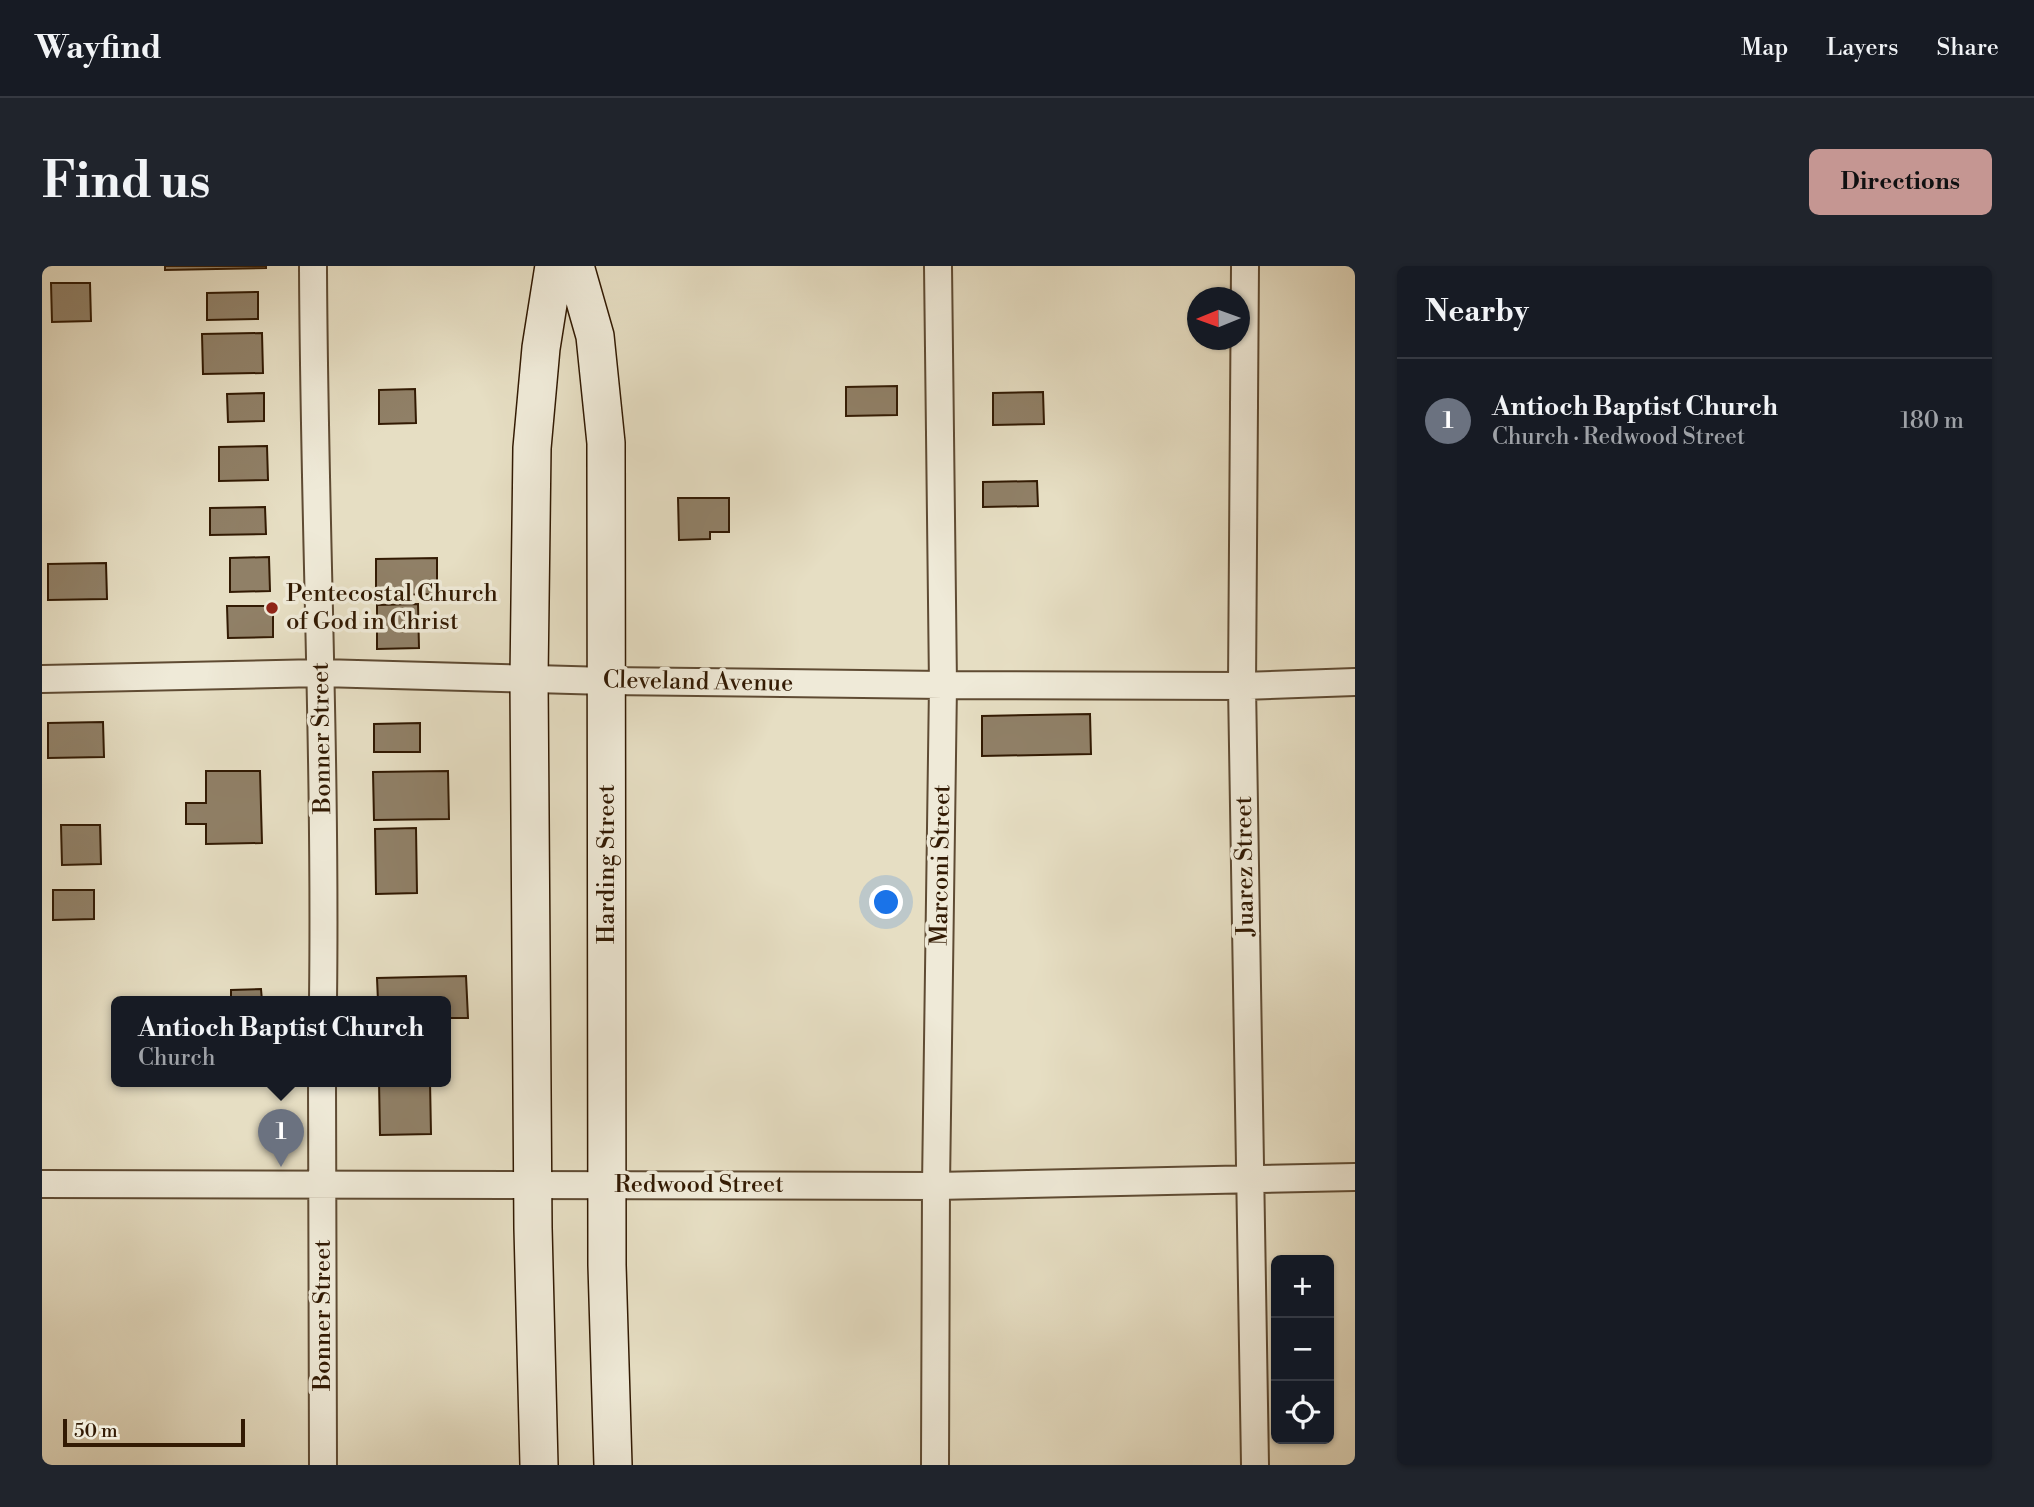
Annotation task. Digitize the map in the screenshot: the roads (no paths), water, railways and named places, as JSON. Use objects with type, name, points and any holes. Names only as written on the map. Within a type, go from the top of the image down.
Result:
[{"type":"street","name":"Bonner Street","points":[[313,266],[321,673],[323,996]]},
{"type":"street","points":[[539,1465],[533,1184],[529,679],[532,448],[541,348],[554,266]]},
{"type":"street","name":"Harding Street","points":[[575,266],[594,336],[606,443],[607,1265],[613,1465]]},
{"type":"street","name":"Marconi Street","points":[[935,1465],[943,685],[939,266]]},
{"type":"street","name":"Juarez Street","points":[[1245,266],[1242,686],[1255,1465]]},
{"type":"street","name":"Cleveland Avenue","points":[[42,678],[321,673],[607,681],[943,685],[1242,686],[1355,682]]},
{"type":"street","name":"Bonner Street","points":[[322,1087],[323,1465]]},
{"type":"street","name":"Redwood Street","points":[[42,1184],[936,1186],[1355,1177]]},
{"type":"place","name":"Pentecostal Church of God in Christ","points":[[272,608]]},
{"type":"place","name":"Antioch Baptist Church","points":[[281,1167]]}]
